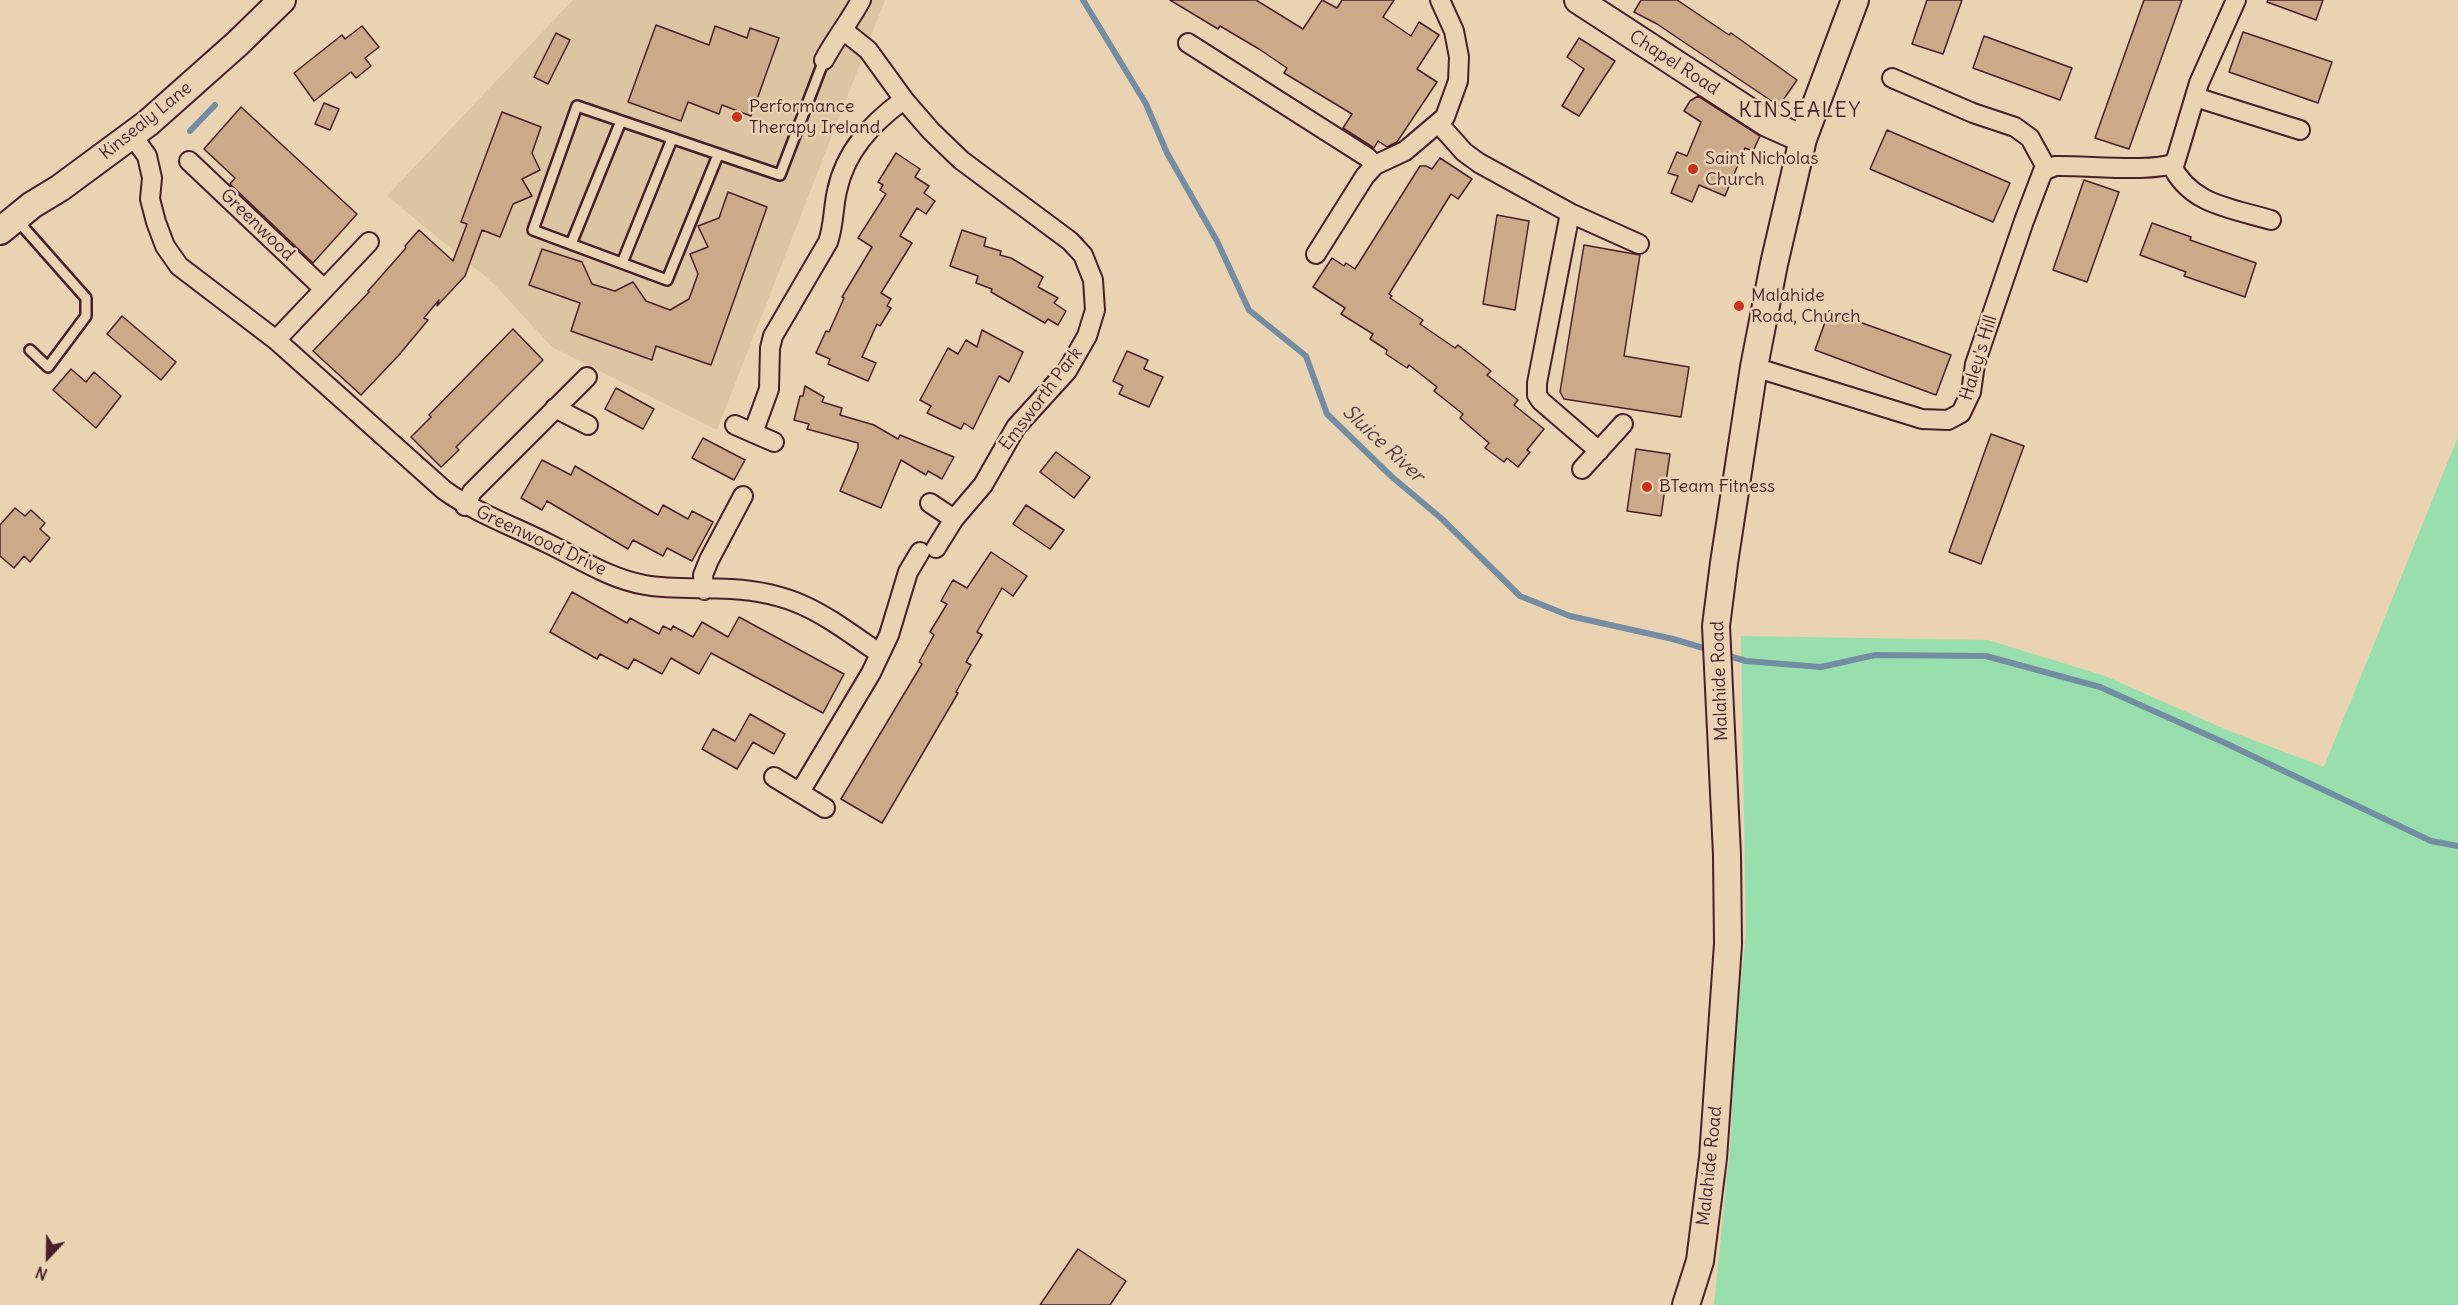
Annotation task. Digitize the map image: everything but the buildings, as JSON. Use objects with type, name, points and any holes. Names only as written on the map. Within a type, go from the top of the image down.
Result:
[{"type":"main road","name":"Kinsealy Lane","points":[[8,224],[132,135],[238,44],[282,0]]},
{"type":"main road","name":"Chapel Road","points":[[1578,0],[1767,123],[1803,139]]},
{"type":"main road","name":"Malahide Road","points":[[1686,1305],[1700,1261],[1713,1158],[1728,944],[1727,855],[1716,626],[1754,367],[1803,139],[1855,0]]},
{"type":"street","points":[[824,60],[861,0]]},
{"type":"street","points":[[1316,254],[1365,176],[1376,165],[1406,151],[1445,117],[1454,98],[1458,81],[1459,57],[1454,31],[1440,0]]},
{"type":"street","points":[[1892,78],[1973,113],[2015,128],[2030,138],[2047,169],[2073,165],[2147,167],[2171,164],[2178,160],[2195,97],[2210,55],[2236,0]]},
{"type":"street","name":"Emsworth Park","points":[[800,792],[871,673],[890,635],[908,572],[983,485],[1016,427],[1075,360],[1087,336],[1095,310],[1093,280],[1083,255],[1071,241],[972,170],[931,131],[905,101],[868,50],[843,30]]},
{"type":"street","points":[[1188,43],[1367,157],[1376,165]]},
{"type":"street","points":[[2195,97],[2300,130]]},
{"type":"street","points":[[753,433],[769,388],[770,348],[773,336],[828,242],[838,184],[851,154],[869,128],[902,101],[905,101]]},
{"type":"street","points":[[1439,124],[1464,152],[1479,163],[1570,213],[1639,244]]},
{"type":"street","name":"Greenwood Drive","points":[[132,135],[147,156],[152,178],[150,199],[165,246],[179,266],[276,340],[444,490],[465,506],[551,544],[592,568],[644,585],[704,590],[729,588],[772,593],[805,604],[879,653]]},
{"type":"street","name":"Greenwood","points":[[189,161],[324,289]]},
{"type":"street","points":[[2171,164],[2178,179],[2188,190],[2199,197],[2271,220]]},
{"type":"street","name":"Haley's Hill","points":[[1754,367],[1922,419],[1948,420],[1961,413],[1971,393],[1975,364],[2024,221],[2043,171],[2047,169]]},
{"type":"street","points":[[1570,213],[1537,383],[1537,395],[1599,451]]},
{"type":"street","points":[[276,340],[369,242]]},
{"type":"street","points":[[465,506],[471,492],[587,377]]},
{"type":"street","points":[[555,408],[588,425]]},
{"type":"street","points":[[1582,470],[1623,424]]},
{"type":"street","points":[[735,425],[774,442]]},
{"type":"street","points":[[704,590],[703,575],[709,560],[743,496]]},
{"type":"street","points":[[930,502],[954,519]]},
{"type":"street","points":[[774,777],[825,808]]},
{"type":"lane","points":[[718,155],[667,280],[533,230],[577,106],[780,175],[824,60]]},
{"type":"lane","points":[[571,244],[621,122]]},
{"type":"lane","points":[[622,263],[672,140]]},
{"type":"lane","points":[[8,224],[86,298],[86,316],[48,367],[30,350]]},
{"type":"shaded area","points":[[573,0],[885,0],[717,430],[552,347],[492,282],[387,196]]},
{"type":"green space","points":[[2458,437],[2458,1305],[1714,1305],[1731,1136],[1734,1048],[1746,933],[1741,636],[1988,640],[2105,676],[2227,730],[2324,767]]},
{"type":"waterway","name":"Sluice River","points":[[1083,0],[1146,104],[1167,153],[1217,241],[1249,310],[1306,356],[1327,414],[1391,476],[1442,519],[1520,596],[1570,616],[1673,639],[1710,650]]},
{"type":"waterway","points":[[190,131],[215,105]]},
{"type":"waterway","points":[[1722,654],[1746,661],[1821,667],[1875,655],[1986,656],[2100,687],[2223,742],[2431,841],[2458,846]]},
{"type":"place","name":"Performance Therapy Ireland","points":[[737,117]]},
{"type":"place","name":"Saint Nicholas Church","points":[[1693,169]]},
{"type":"place","name":"Malahide Road, Church","points":[[1739,306]]},
{"type":"place","name":"BTeam Fitness","points":[[1647,487]]},
{"type":"district","name":"KINSEALEY","points":[[1800,111]]}]
